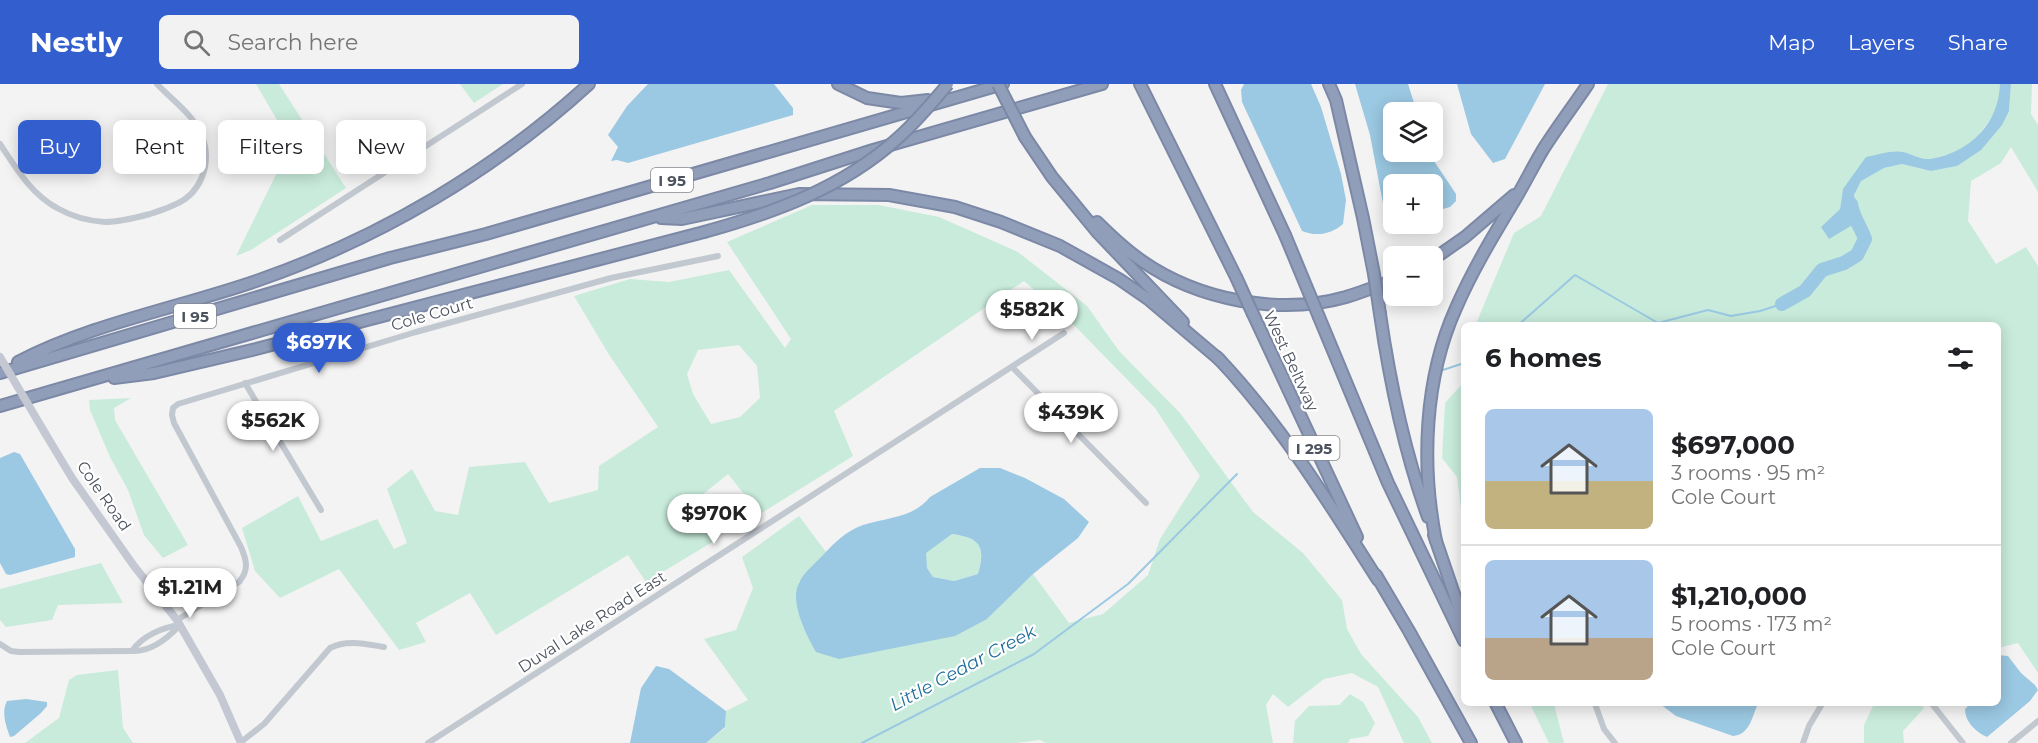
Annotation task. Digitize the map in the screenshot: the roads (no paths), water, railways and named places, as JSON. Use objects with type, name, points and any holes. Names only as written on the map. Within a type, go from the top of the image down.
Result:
[{"type":"highway","points":[[0,372],[54,346],[103,328],[259,280],[371,233],[420,207],[504,153],[560,111],[590,84]]},
{"type":"highway","points":[[838,84],[867,98],[890,101],[953,98]]},
{"type":"highway","points":[[78,383],[154,373],[256,349],[742,222],[789,205],[859,168],[899,137],[948,84]]},
{"type":"highway","points":[[998,84],[1025,137],[1052,177],[1098,233],[1220,360],[1254,400],[1319,489],[1378,580]]},
{"type":"highway","name":"I 95","points":[[0,372],[390,258],[486,234],[1003,84]]},
{"type":"highway","name":"I 95","points":[[0,406],[1102,84]]},
{"type":"highway","name":"West Beltway","points":[[1140,84],[1236,277],[1378,580],[1471,743]]},
{"type":"highway","points":[[1215,84],[1285,235],[1388,483],[1461,635]]},
{"type":"highway","points":[[1329,84],[1338,111],[1363,218],[1399,420],[1415,481],[1461,614]]},
{"type":"highway","points":[[1436,541],[1431,517],[1428,473],[1433,388],[1442,347],[1455,309],[1479,261],[1544,148],[1588,84]]},
{"type":"highway","points":[[1052,177],[1111,235],[1142,261],[1175,280],[1229,298],[1250,303],[1302,304],[1344,297],[1383,284]]},
{"type":"highway","points":[[1443,252],[1465,237],[1522,188]]},
{"type":"highway","points":[[651,217],[682,219],[799,194],[889,195],[955,207],[1001,222],[1060,246],[1119,279],[1148,299],[1220,360]]},
{"type":"highway","points":[[1499,706],[1517,743]]},
{"type":"street","points":[[0,144],[28,184],[44,200],[56,208],[84,219],[105,222],[120,221],[176,205],[195,190],[202,179],[207,154],[199,130],[157,84]]},
{"type":"street","points":[[280,240],[522,84]]},
{"type":"street","name":"Cole Court","points":[[179,623],[239,582],[245,575],[247,565],[241,547],[174,423],[173,408],[186,400],[611,278],[717,256]]},
{"type":"street","name":"Duval Lake Road East","points":[[428,743],[1064,333]]},
{"type":"street","name":"Cole Road","points":[[0,357],[72,478],[134,566],[179,623],[220,695],[241,743]]},
{"type":"street","points":[[1013,368],[1146,503]]},
{"type":"street","points":[[245,383],[321,510]]},
{"type":"street","points":[[132,651],[137,644],[147,638],[166,627],[179,623]]},
{"type":"street","points":[[0,644],[11,651],[19,652],[142,651],[171,635],[179,623]]},
{"type":"street","points":[[147,638],[152,646]]},
{"type":"street","points":[[241,743],[264,724],[330,648],[348,643],[384,647]]},
{"type":"street","points":[[1595,706],[1604,729],[1614,743]]},
{"type":"street","points":[[1803,743],[1809,726],[1821,706]]},
{"type":"street","points":[[1934,706],[1963,743]]},
{"type":"street","points":[[2011,743],[2038,721]]},
{"type":"water","points":[[648,84],[774,84],[793,108],[793,115],[628,163],[611,161],[618,147],[608,135],[627,106]]},
{"type":"water","points":[[1244,84],[1311,84],[1321,107],[1341,174],[1346,200],[1343,224],[1339,227],[1318,234],[1302,231],[1242,102],[1241,90]]},
{"type":"water","points":[[1355,84],[1408,84],[1414,102],[1383,102],[1383,162],[1435,162],[1443,174],[1383,174],[1383,203],[1370,135]]},
{"type":"water","points":[[1457,84],[1545,84],[1505,159],[1493,163],[1471,134]]},
{"type":"water","points":[[2000,84],[2011,84],[2009,111],[2002,125],[1981,150],[1957,166],[1931,171],[1902,164],[1884,168],[1861,181],[1854,195],[1859,221],[1829,239],[1821,227],[1840,209],[1843,189],[1866,157],[1899,152],[1930,159],[1957,150],[1969,143],[1988,124],[1994,112]]},
{"type":"water","points":[[1443,174],[1456,194],[1456,201],[1450,207],[1443,209]]},
{"type":"water","points":[[14,452],[20,454],[75,549],[75,557],[10,575],[6,574],[0,563],[0,458]]},
{"type":"water","points":[[980,468],[1000,468],[1025,478],[1064,499],[1089,522],[1078,538],[1033,574],[987,619],[955,636],[839,659],[816,652],[804,628],[796,600],[796,591],[803,576],[836,541],[851,530],[915,510],[930,497]],"holes":[[[952,534],[975,541],[981,550],[978,574],[954,581],[933,577],[927,568],[926,553]]]},
{"type":"water","points":[[2001,655],[2008,656],[2038,690],[2030,701],[1987,737],[1972,726],[1965,714],[1968,706],[2001,706]]},
{"type":"water","points":[[656,666],[669,669],[726,711],[725,727],[706,743],[630,743],[641,688]]},
{"type":"water","points":[[26,699],[47,702],[47,706],[14,736],[10,737],[4,714],[5,705],[7,701]]},
{"type":"water","points":[[1663,706],[1757,706],[1747,729],[1733,736],[1676,716]]},
{"type":"waterway","name":"Little Cedar Creek","points":[[1782,304],[1805,291],[1822,270],[1844,263],[1857,255],[1865,239],[1853,214],[1851,204]]},
{"type":"waterway","name":"Little Cedar Creek","points":[[1522,322],[1575,275],[1656,322]]},
{"type":"waterway","name":"Little Cedar Creek","points":[[1662,322],[1708,310],[1731,316],[1782,304]]},
{"type":"waterway","name":"Little Cedar Creek","points":[[1443,370],[1461,364]]},
{"type":"waterway","name":"Little Cedar Creek","points":[[862,743],[1034,654],[1128,584],[1237,474]]}]
